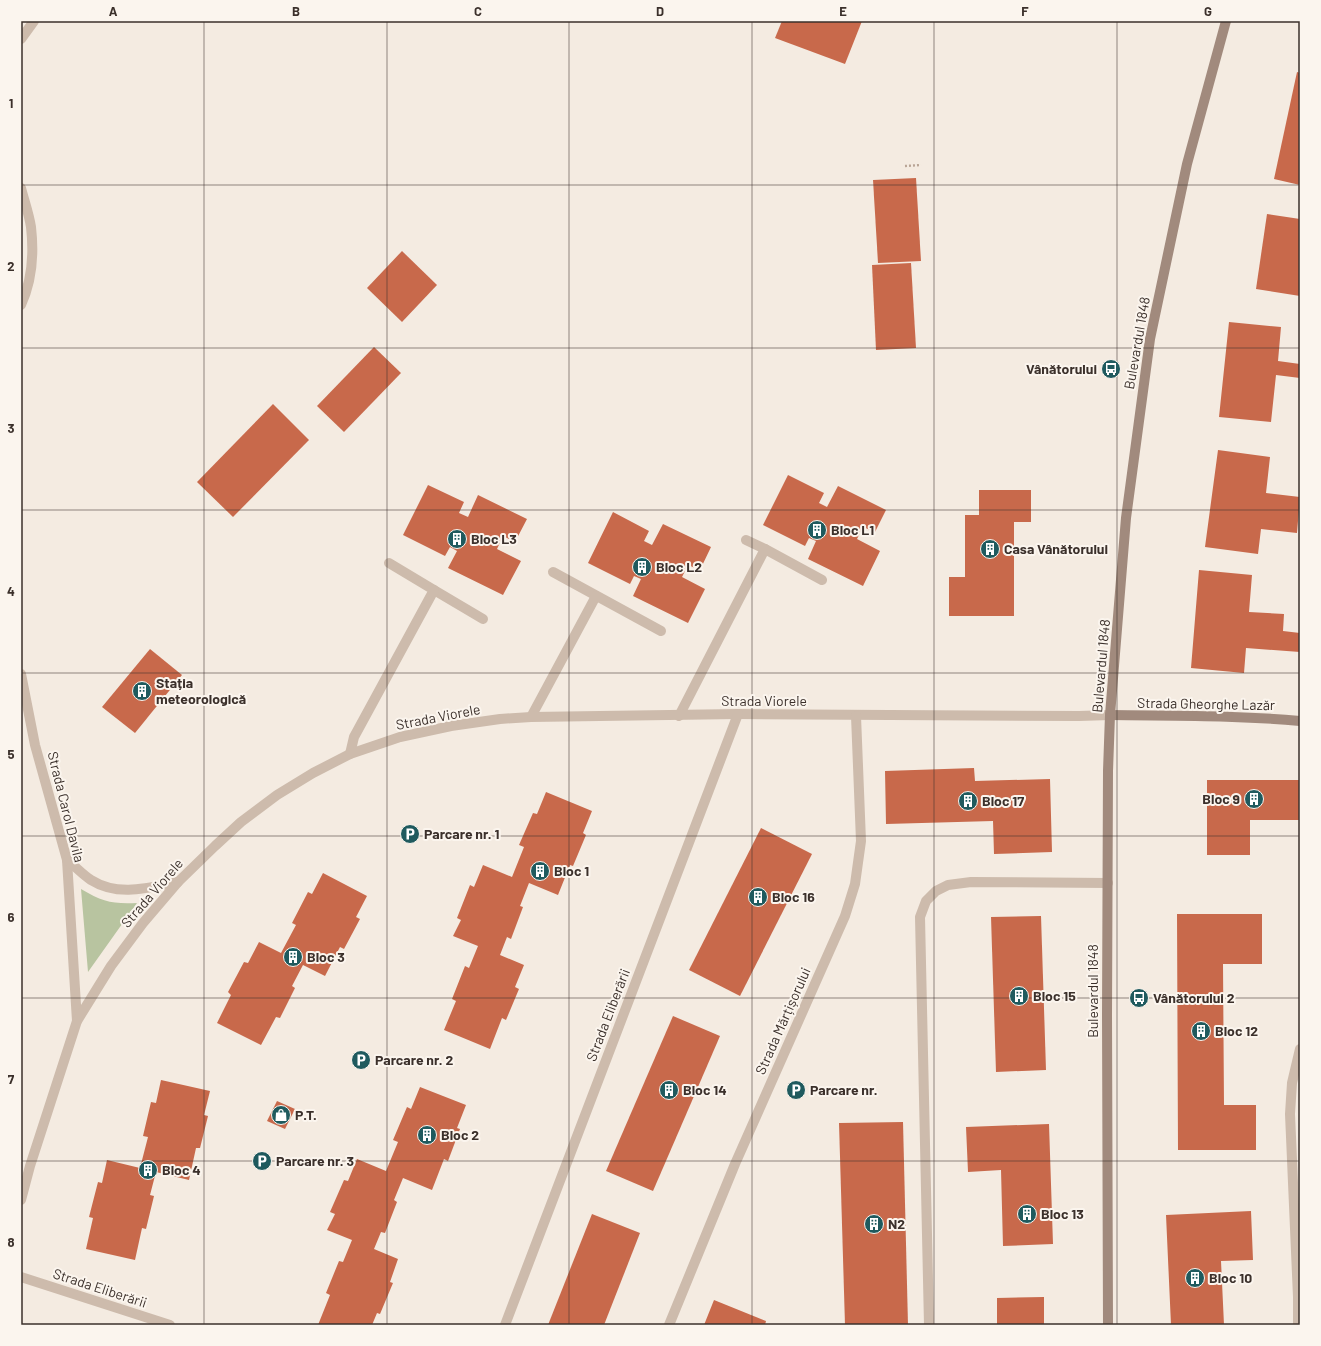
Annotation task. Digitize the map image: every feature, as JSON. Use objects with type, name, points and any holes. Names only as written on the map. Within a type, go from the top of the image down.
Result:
[{"type":"street","points":[[21,39],[34,21]]},
{"type":"street","name":"Bulevardul 1848","points":[[1108,1325],[1108,771],[1110,715],[1126,518],[1150,339],[1186,164],[1226,21]]},
{"type":"street","points":[[21,188],[31,226],[33,258],[25,296],[21,306]]},
{"type":"street","points":[[746,540],[822,580]]},
{"type":"street","points":[[679,716],[765,549]]},
{"type":"street","points":[[389,563],[483,620]]},
{"type":"street","points":[[553,572],[661,631]]},
{"type":"street","points":[[350,754],[354,737],[434,590]]},
{"type":"street","points":[[531,717],[596,596]]},
{"type":"street","name":"Strada Carol Davila","points":[[21,674],[35,745],[67,860],[77,1020]]},
{"type":"street","points":[[21,713],[35,745]]},
{"type":"street","name":"Strada Viorele","points":[[21,1200],[30,1166],[77,1020],[111,966],[178,882],[241,822],[277,795],[313,773],[350,754],[400,737],[451,726],[500,719],[531,717],[738,714],[856,716],[1110,715]]},
{"type":"street","name":"Strada Eliberării","points":[[505,1325],[738,714]]},
{"type":"street","name":"Strada Gheorghe Lazăr","points":[[1110,715],[1209,716],[1271,718],[1300,721]]},
{"type":"street","name":"Strada Mărțișorului","points":[[669,1325],[735,1164],[845,916],[855,884],[861,841],[856,716]]},
{"type":"street","points":[[67,860],[90,880],[109,888],[126,890],[145,889],[178,882]]},
{"type":"street","points":[[929,1325],[920,917],[926,901],[936,891],[948,885],[972,882],[1108,882]]},
{"type":"street","points":[[1298,1325],[1299,1297],[1290,1114],[1292,1083],[1300,1049]]},
{"type":"street","name":"Strada Eliberării","points":[[21,1277],[170,1325]]},
{"type":"path","points":[[905,166],[921,165]]},
{"type":"green space","points":[[81,889],[96,897],[108,901],[137,903],[88,972]]},
{"type":"building","points":[[782,21],[862,21],[845,64],[775,38]]},
{"type":"building","points":[[1297,72],[1300,73],[1300,185],[1274,179]]},
{"type":"building","points":[[916,178],[921,261],[878,263],[873,180]]},
{"type":"building","points":[[1267,214],[1300,219],[1300,296],[1256,289]]},
{"type":"building","points":[[402,251],[437,285],[402,322],[367,288]]},
{"type":"building","points":[[911,263],[916,348],[876,350],[872,265]]},
{"type":"building","points":[[1229,322],[1281,327],[1278,361],[1300,364],[1300,378],[1276,375],[1271,422],[1219,417]]},
{"type":"building","points":[[374,347],[401,373],[344,432],[317,406]]},
{"type":"building","points":[[273,404],[309,440],[233,517],[197,482]]},
{"type":"building","points":[[1218,450],[1270,457],[1266,493],[1300,497],[1297,533],[1261,529],[1258,554],[1205,547]]},
{"type":"building","name":"Bloc L1","points":[[788,475],[824,493],[819,503],[827,507],[838,486],[886,510],[875,532],[863,527],[857,539],[880,551],[863,586],[808,559],[816,541],[809,538],[805,546],[763,525]]},
{"type":"building","name":"Bloc L3","points":[[428,485],[464,502],[459,513],[468,517],[478,495],[527,519],[515,542],[503,536],[497,549],[521,561],[503,595],[448,568],[457,551],[450,547],[445,556],[403,535]]},
{"type":"building","name":"Casa Vânătorului","points":[[979,490],[1031,490],[1031,522],[1014,522],[1014,616],[949,616],[949,577],[965,577],[965,515],[979,515]]},
{"type":"building","name":"Bloc L2","points":[[613,512],[649,531],[644,541],[652,545],[663,524],[711,547],[700,570],[688,565],[682,577],[705,589],[688,623],[633,596],[641,579],[634,576],[630,584],[588,563]]},
{"type":"building","points":[[1199,570],[1252,575],[1249,612],[1284,614],[1283,631],[1300,633],[1300,652],[1246,648],[1244,673],[1191,668]]},
{"type":"building","name":"Stația meteorologică","points":[[150,649],[182,675],[135,733],[102,707]]},
{"type":"building","name":"Bloc 17","points":[[974,768],[975,781],[1050,779],[1052,852],[994,854],[993,821],[886,824],[885,771]]},
{"type":"building","name":"Bloc 9","points":[[1207,780],[1300,780],[1300,820],[1250,820],[1250,855],[1207,855]]},
{"type":"building","name":"Bloc 1","points":[[546,792],[592,811],[583,833],[586,835],[573,866],[570,865],[558,895],[529,883],[520,906],[523,907],[511,939],[507,937],[500,955],[524,965],[515,987],[519,989],[506,1020],[502,1018],[490,1049],[444,1030],[456,1001],[452,999],[465,966],[469,968],[478,946],[453,936],[461,920],[457,918],[470,885],[474,887],[483,865],[512,877],[524,847],[519,845],[533,813],[537,814]]},
{"type":"building","name":"Bloc 16","points":[[761,828],[812,854],[740,996],[689,970]]},
{"type":"building","name":"Bloc 3","points":[[323,873],[367,896],[356,917],[360,919],[344,949],[340,947],[325,976],[303,965],[292,986],[295,988],[280,1018],[276,1017],[261,1045],[217,1023],[231,995],[228,992],[244,962],[248,963],[259,942],[281,953],[296,925],[292,923],[308,892],[312,894]]},
{"type":"building","name":"Bloc 12","points":[[1177,914],[1262,914],[1262,964],[1223,964],[1224,1105],[1256,1105],[1256,1150],[1178,1150]]},
{"type":"building","name":"Bloc 15","points":[[1041,916],[1046,1070],[996,1072],[991,917]]},
{"type":"building","name":"Bloc 14","points":[[673,1016],[720,1036],[653,1191],[606,1171]]},
{"type":"building","name":"Bloc 4","points":[[161,1080],[210,1091],[204,1115],[208,1116],[200,1148],[196,1148],[189,1180],[156,1172],[150,1195],[154,1196],[146,1229],[142,1228],[135,1260],[86,1249],[93,1218],[89,1217],[98,1182],[102,1183],[107,1160],[140,1168],[148,1137],[143,1136],[151,1102],[156,1103]]},
{"type":"building","points":[[420,1087],[466,1105],[457,1128],[460,1129],[448,1161],[444,1159],[432,1190],[403,1178],[394,1200],[397,1202],[385,1233],[381,1232],[374,1249],[398,1259],[390,1282],[393,1283],[380,1314],[377,1313],[372,1325],[318,1325],[330,1295],[326,1293],[339,1261],[343,1262],[352,1240],[327,1230],[335,1214],[330,1212],[344,1180],[348,1181],[357,1159],[386,1171],[398,1142],[393,1140],[407,1107],[411,1109]]},
{"type":"building","name":"P.T.","points":[[277,1101],[295,1109],[285,1129],[267,1121]]},
{"type":"building","name":"N2","points":[[903,1122],[908,1325],[845,1325],[839,1123]]},
{"type":"building","name":"Bloc 13","points":[[1049,1124],[1053,1244],[1003,1246],[1001,1170],[968,1172],[966,1127]]},
{"type":"building","name":"Bloc 10","points":[[1251,1211],[1253,1260],[1221,1261],[1224,1325],[1171,1325],[1166,1215]]},
{"type":"building","points":[[592,1214],[640,1233],[604,1325],[548,1325]]},
{"type":"building","points":[[1044,1297],[1044,1325],[997,1325],[997,1298]]},
{"type":"building","points":[[714,1300],[766,1321],[765,1325],[704,1325]]},
{"type":"place","name":"Vânătorului","points":[[1111,369]]},
{"type":"place","name":"Bloc L1","points":[[817,530]]},
{"type":"place","name":"Bloc L3","points":[[457,539]]},
{"type":"place","name":"Casa Vânătorului","points":[[990,549]]},
{"type":"place","name":"Bloc L2","points":[[642,567]]},
{"type":"place","name":"Stația meteorologică","points":[[142,691]]},
{"type":"place","name":"Bloc 9","points":[[1254,799]]},
{"type":"place","name":"Bloc 17","points":[[968,801]]},
{"type":"place","name":"Parcare nr. 1","points":[[410,834]]},
{"type":"place","name":"Bloc 1","points":[[540,871]]},
{"type":"place","name":"Bloc 16","points":[[758,897]]},
{"type":"place","name":"Bloc 3","points":[[293,957]]},
{"type":"place","name":"Bloc 15","points":[[1019,996]]},
{"type":"place","name":"Vânătorului 2","points":[[1139,998]]},
{"type":"place","name":"Bloc 12","points":[[1201,1031]]},
{"type":"place","name":"Parcare nr. 2","points":[[361,1060]]},
{"type":"place","name":"Bloc 14","points":[[669,1090]]},
{"type":"place","name":"Parcare nr.","points":[[796,1090]]},
{"type":"place","name":"P.T.","points":[[281,1115]]},
{"type":"place","name":"Bloc 2","points":[[427,1135]]},
{"type":"place","name":"Parcare nr. 3","points":[[262,1161]]},
{"type":"place","name":"Bloc 4","points":[[148,1170]]},
{"type":"place","name":"Bloc 13","points":[[1027,1214]]},
{"type":"place","name":"N2","points":[[874,1224]]},
{"type":"place","name":"Bloc 10","points":[[1195,1278]]}]
